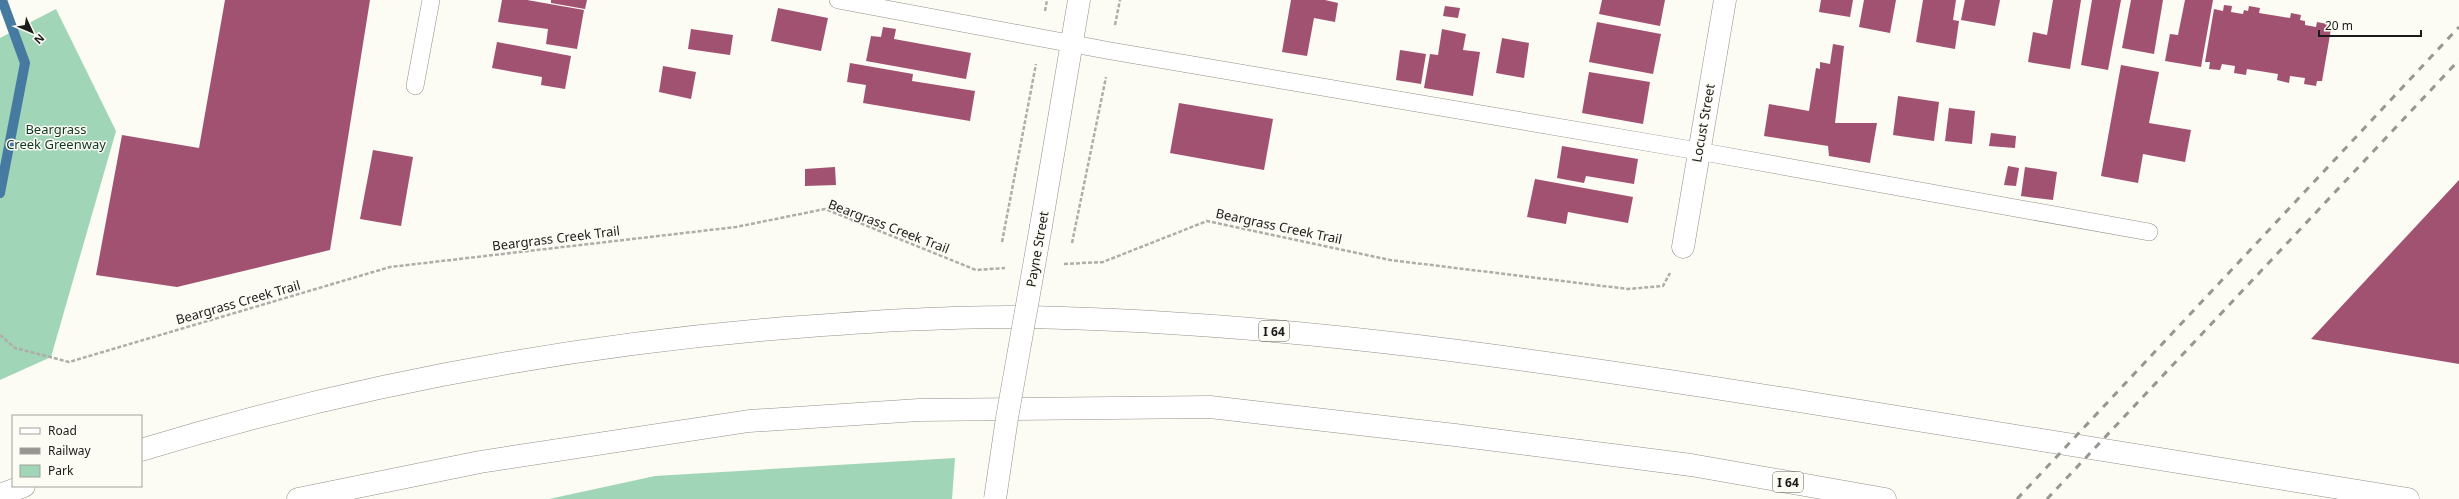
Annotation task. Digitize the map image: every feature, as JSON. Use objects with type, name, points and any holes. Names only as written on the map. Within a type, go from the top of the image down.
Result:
[{"type":"main road","name":"Payne Street","points":[[996,499],[1007,418],[1079,0]]},
{"type":"main road","name":"Locust Street","points":[[1683,247],[1698,151],[1725,0]]},
{"type":"main road","name":"I 64","points":[[142,450],[234,422],[396,383],[549,355],[703,335],[858,322],[1023,317],[1187,324],[1365,339],[1447,348],[1665,380],[2408,499]]},
{"type":"main road","name":"I 64","points":[[298,499],[480,462],[749,421],[919,410],[1210,407],[1455,435],[1683,464],[1885,499]]},
{"type":"main road","points":[[0,495],[21,487]]},
{"type":"lane","points":[[415,86],[431,0]]},
{"type":"lane","points":[[838,0],[1111,51],[1698,151],[2149,232]]},
{"type":"path","points":[[1002,242],[1047,0]]},
{"type":"path","points":[[1072,243],[1120,0]]},
{"type":"path","name":"Beargrass Creek Trail","points":[[0,335],[15,348],[69,362],[390,267],[736,227],[825,209],[976,270],[1008,268]]},
{"type":"path","name":"Beargrass Creek Trail","points":[[1063,264],[1103,262],[1207,221],[1390,260],[1628,289],[1663,286],[1683,247]]},
{"type":"green space","name":"Beargrass Creek Greenway","points":[[56,9],[116,131],[51,357],[0,380],[0,38]]},
{"type":"green space","points":[[955,458],[952,499],[549,499],[655,476]]},
{"type":"building","points":[[225,0],[370,0],[330,250],[177,287],[96,275],[122,135],[199,148]]},
{"type":"building","points":[[502,0],[527,0],[584,10],[577,49],[546,44],[548,29],[498,22]]},
{"type":"building","points":[[551,0],[587,0],[585,9],[551,3]]},
{"type":"building","points":[[1291,0],[1325,0],[1338,3],[1335,22],[1314,18],[1307,56],[1282,52]]},
{"type":"building","points":[[1602,0],[1665,0],[1660,26],[1599,14]]},
{"type":"building","points":[[1821,0],[1853,0],[1850,17],[1819,12]]},
{"type":"building","points":[[1864,0],[1896,0],[1890,33],[1859,27]]},
{"type":"building","points":[[1923,0],[1956,0],[1953,20],[1959,21],[1955,49],[1916,42]]},
{"type":"building","points":[[1965,0],[2000,0],[1995,26],[1961,20]]},
{"type":"building","points":[[2053,0],[2081,0],[2070,69],[2028,62],[2033,32],[2047,35]]},
{"type":"building","points":[[2092,0],[2121,0],[2108,70],[2081,65]]},
{"type":"building","points":[[2131,0],[2163,0],[2154,54],[2122,48]]},
{"type":"building","points":[[2185,0],[2213,0],[2201,67],[2165,61],[2170,34],[2178,35]]},
{"type":"building","points":[[2224,5],[2232,6],[2231,12],[2243,14],[2244,10],[2248,11],[2249,6],[2260,8],[2259,13],[2290,18],[2291,13],[2301,15],[2300,20],[2305,21],[2305,25],[2316,27],[2317,22],[2327,24],[2326,29],[2331,29],[2322,81],[2317,81],[2316,86],[2304,84],[2305,78],[2290,76],[2289,83],[2277,80],[2278,74],[2247,69],[2246,75],[2234,73],[2235,66],[2222,64],[2220,70],[2209,69],[2210,62],[2205,62],[2214,9],[2223,11]]},
{"type":"building","points":[[1445,6],[1460,8],[1458,18],[1443,16]]},
{"type":"building","points":[[778,8],[828,18],[821,51],[771,41]]},
{"type":"building","points":[[1597,22],[1661,34],[1653,74],[1589,62]]},
{"type":"building","points":[[883,27],[896,29],[894,39],[971,53],[966,79],[866,61],[871,36],[881,37]]},
{"type":"building","points":[[691,29],[733,35],[730,55],[688,49]]},
{"type":"building","points":[[1442,29],[1466,34],[1463,50],[1480,52],[1473,96],[1424,88],[1430,54],[1438,55]]},
{"type":"building","points":[[1502,38],[1529,43],[1524,78],[1496,73]]},
{"type":"building","points":[[497,42],[571,56],[565,89],[541,85],[542,77],[492,68]]},
{"type":"building","points":[[1833,44],[1844,46],[1835,123],[1877,123],[1870,163],[1829,156],[1828,146],[1764,136],[1769,104],[1809,111],[1816,68],[1820,69],[1820,62],[1830,64]]},
{"type":"building","points":[[1400,50],[1426,54],[1421,84],[1396,80]]},
{"type":"building","points":[[850,63],[913,74],[912,81],[975,91],[970,121],[863,103],[866,85],[847,82]]},
{"type":"building","points":[[2121,65],[2159,72],[2149,123],[2191,130],[2185,162],[2143,154],[2138,183],[2101,176]]},
{"type":"building","points":[[663,66],[696,72],[691,99],[659,92]]},
{"type":"building","points":[[1589,72],[1650,82],[1643,124],[1582,113]]},
{"type":"building","points":[[1898,96],[1939,102],[1934,141],[1893,135]]},
{"type":"building","points":[[1179,103],[1273,119],[1264,170],[1170,153]]},
{"type":"building","points":[[1949,108],[1975,111],[1972,144],[1945,141]]},
{"type":"building","points":[[1991,133],[2016,136],[2015,148],[1989,146]]},
{"type":"building","points":[[1562,146],[1638,159],[1634,184],[1586,176],[1584,183],[1557,178]]},
{"type":"building","points":[[373,150],[413,157],[401,226],[360,219]]},
{"type":"building","points":[[2008,166],[2019,168],[2016,186],[2004,185]]},
{"type":"building","points":[[835,167],[836,185],[805,186],[805,169]]},
{"type":"building","points":[[2025,167],[2057,172],[2053,200],[2021,196]]},
{"type":"building","points":[[1535,179],[1633,197],[1628,223],[1568,212],[1566,224],[1527,217]]},
{"type":"building","points":[[2459,180],[2459,364],[2311,339]]},
{"type":"waterway","points":[[0,193],[25,63],[2,0]]},
{"type":"railway","points":[[2017,499],[2459,27]]},
{"type":"railway","points":[[2047,499],[2459,60]]}]
